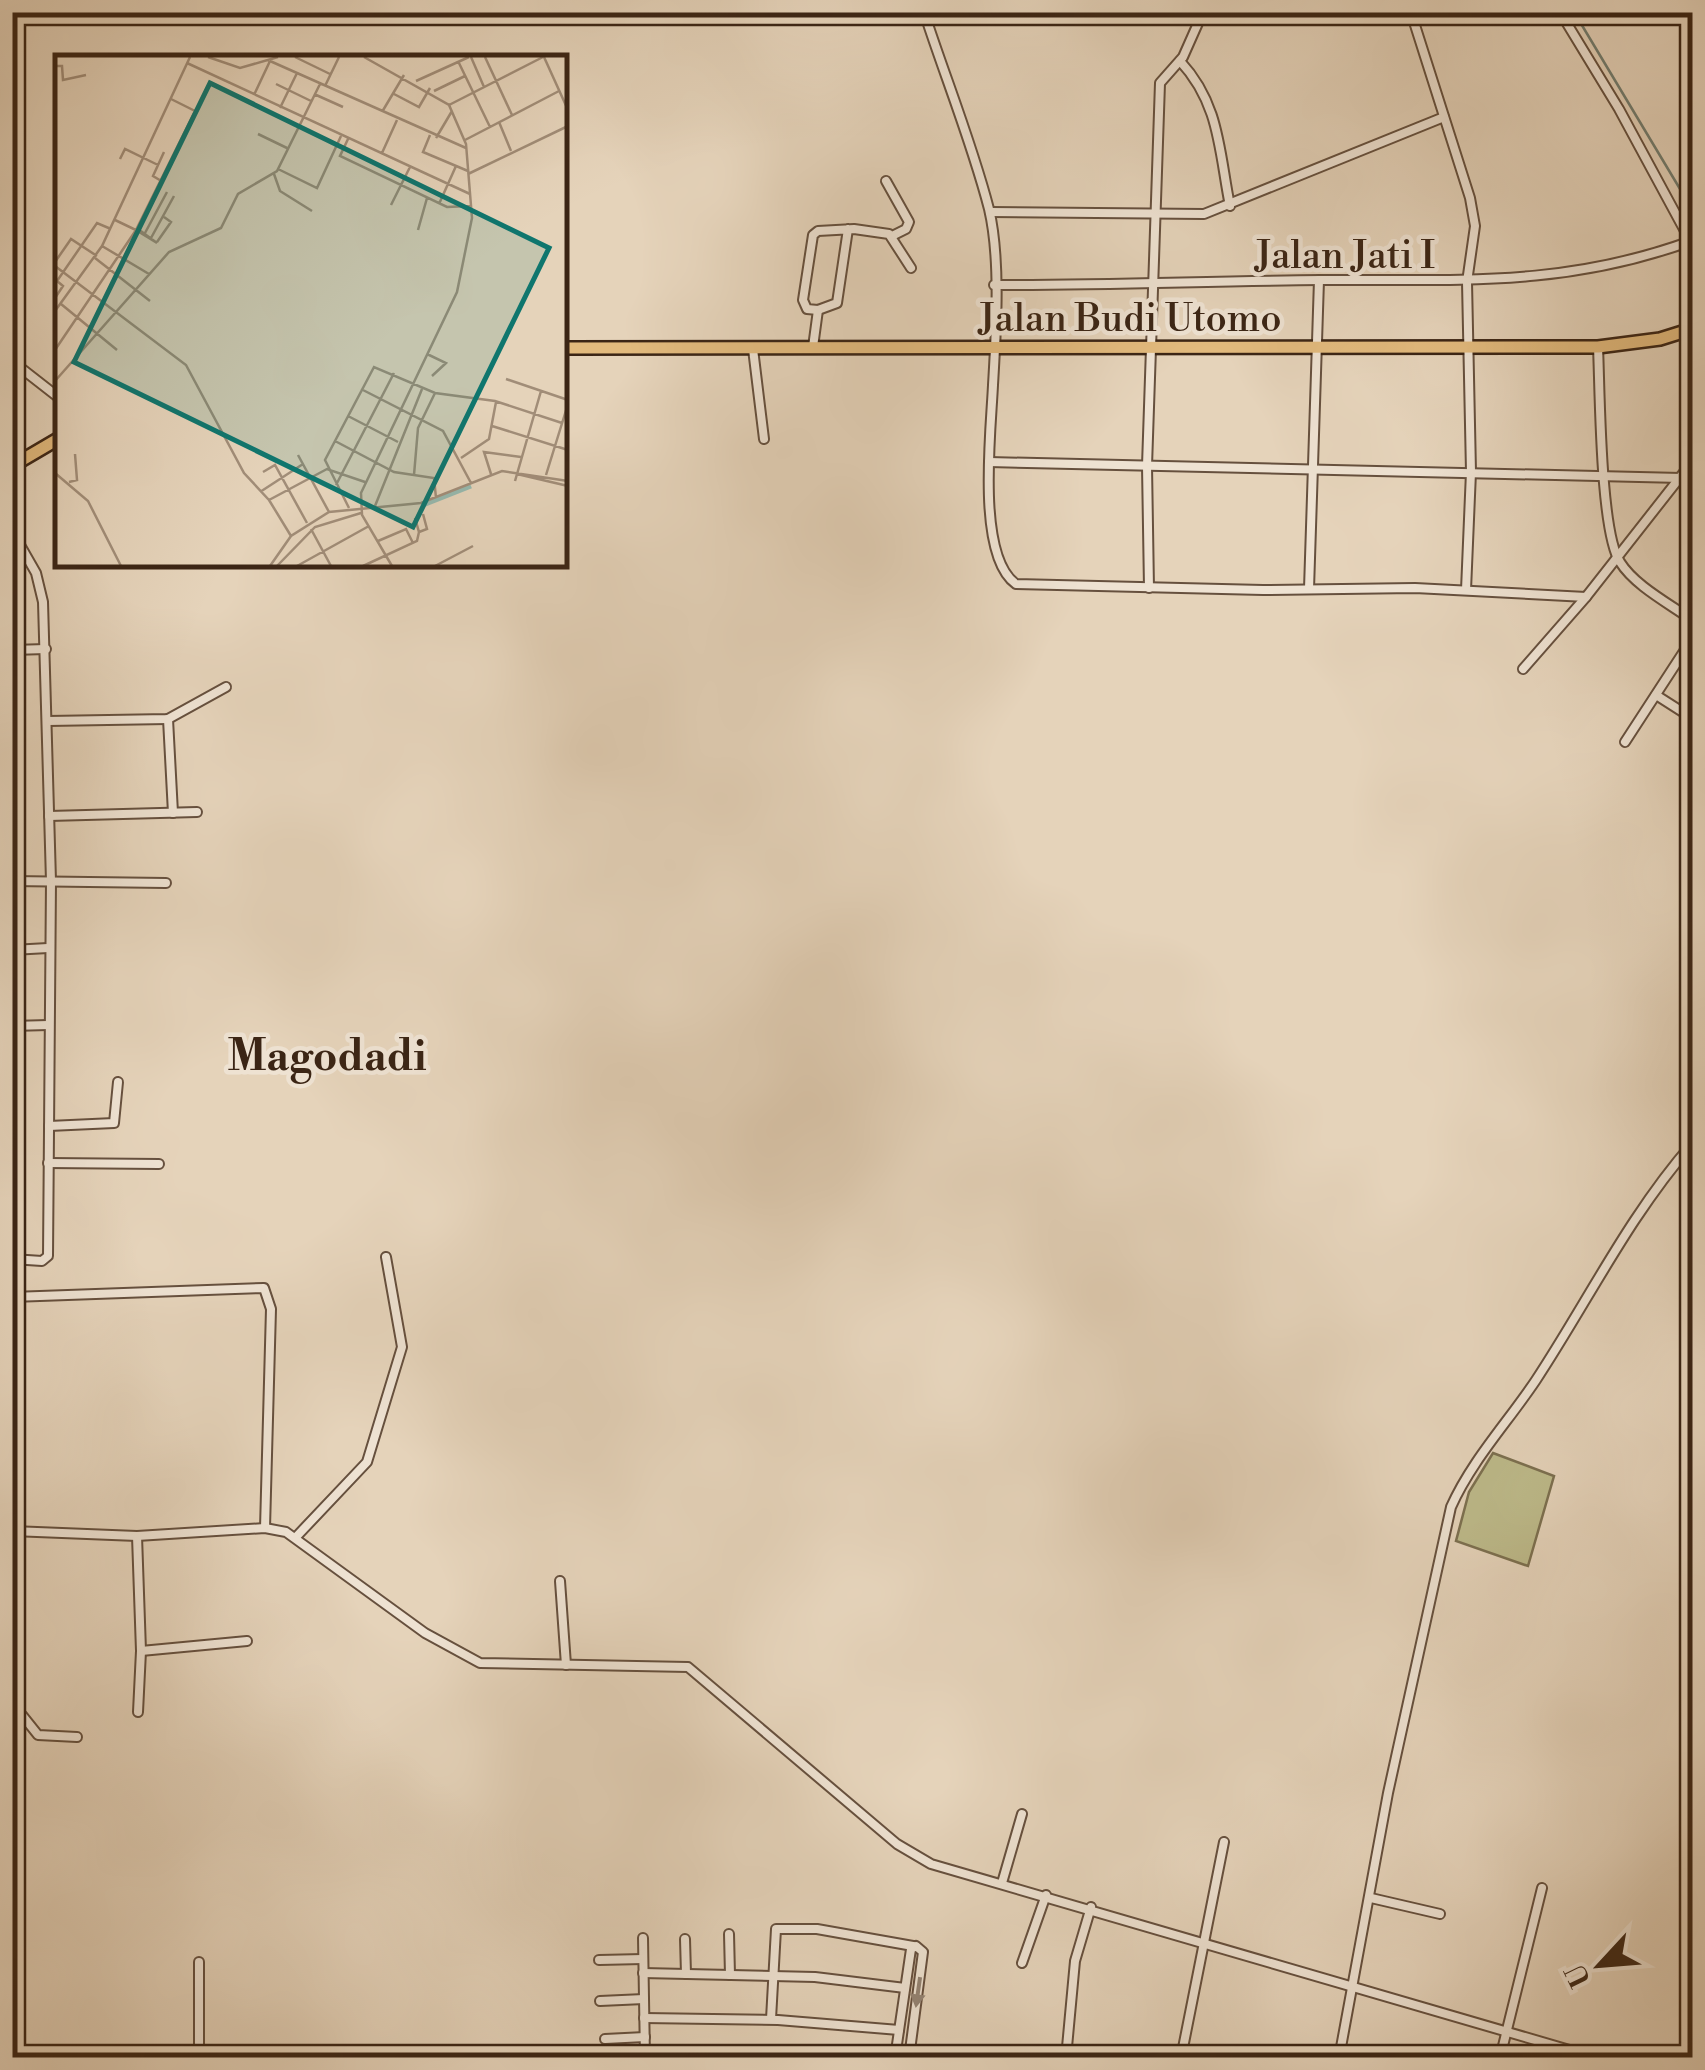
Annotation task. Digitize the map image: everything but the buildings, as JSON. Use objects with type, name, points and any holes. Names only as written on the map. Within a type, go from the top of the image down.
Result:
[{"type":"main road","name":"Jalan Budi Utomo","points":[[568,348],[1598,347],[1660,339],[1692,329]]},
{"type":"main road","points":[[12,466],[55,442]]},
{"type":"street","points":[[924,12],[990,212],[995,348],[989,462],[994,549],[1008,578],[1028,586],[1466,590],[1586,596]]},
{"type":"street","points":[[1149,588],[1148,466],[1155,350],[1160,83],[1180,61],[1203,12]]},
{"type":"street","points":[[1415,12],[1414,22],[1473,211],[1467,282],[1471,472],[1466,590]]},
{"type":"street","points":[[1560,12],[1619,109],[1692,243]]},
{"type":"street","points":[[1180,61],[1199,82],[1213,109],[1230,206]]},
{"type":"street","points":[[990,212],[1204,214],[1444,117]]},
{"type":"street","points":[[848,229],[837,303],[818,310],[808,309],[804,300],[813,235],[818,230],[848,229],[892,236],[906,229],[909,222],[886,182]]},
{"type":"street","points":[[892,236],[912,268]]},
{"type":"street","name":"Jalan Jati I","points":[[994,286],[1319,280],[1467,282],[1562,276],[1630,263],[1692,243]]},
{"type":"street","points":[[1310,589],[1319,280]]},
{"type":"street","points":[[813,348],[818,310]]},
{"type":"street","points":[[1598,347],[1604,474],[1618,560],[1692,620]]},
{"type":"street","points":[[753,349],[764,439]]},
{"type":"street","points":[[16,365],[55,395]]},
{"type":"street","points":[[989,462],[1681,478]]},
{"type":"street","points":[[1523,668],[1618,560],[1692,462]]},
{"type":"street","points":[[12,530],[36,573],[44,602],[51,881],[48,1256],[42,1261],[12,1259]]},
{"type":"street","points":[[1625,742],[1692,639]]},
{"type":"street","points":[[12,650],[46,649]]},
{"type":"street","points":[[48,721],[168,719],[226,687]]},
{"type":"street","points":[[1656,695],[1692,718]]},
{"type":"street","points":[[168,719],[173,812]]},
{"type":"street","points":[[48,816],[197,812]]},
{"type":"street","points":[[12,882],[166,883]]},
{"type":"street","points":[[12,950],[48,948]]},
{"type":"street","points":[[12,1026],[48,1025]]},
{"type":"street","points":[[48,1126],[114,1123],[118,1082]]},
{"type":"street","points":[[1339,2058],[1355,1990],[1388,1792],[1451,1507],[1476,1461],[1537,1378],[1653,1189],[1692,1144]]},
{"type":"street","points":[[48,1163],[159,1164]]},
{"type":"street","points":[[296,1537],[367,1462],[402,1347],[386,1257]]},
{"type":"street","points":[[12,1297],[264,1288],[271,1309],[265,1528]]},
{"type":"street","points":[[12,1531],[137,1536],[265,1528],[296,1537],[425,1632],[492,1666],[688,1667],[897,1844],[931,1864],[1046,1894],[1355,1990],[1596,2058]]},
{"type":"street","points":[[137,1536],[141,1650],[138,1712]]},
{"type":"street","points":[[560,1581],[566,1665]]},
{"type":"street","points":[[141,1650],[246,1641]]},
{"type":"street","points":[[12,1714],[22,1715],[38,1735],[77,1738]]},
{"type":"street","points":[[1002,1883],[1022,1814]]},
{"type":"street","points":[[1181,2058],[1224,1842]]},
{"type":"street","points":[[1500,2058],[1542,1888]]},
{"type":"street","points":[[1022,1963],[1046,1894]]},
{"type":"street","points":[[1370,1898],[1440,1914]]},
{"type":"street","points":[[1066,2058],[1075,1962],[1091,1908]]},
{"type":"street","points":[[771,2020],[774,1932],[782,1927],[913,1946],[923,1952],[909,2058]]},
{"type":"street","points":[[729,1934],[730,1974]]},
{"type":"street","points":[[642,1938],[645,2058]]},
{"type":"street","points":[[685,1939],[686,1974]]},
{"type":"street","points":[[894,2058],[913,1946]]},
{"type":"street","points":[[599,1960],[643,1959]]},
{"type":"street","points":[[199,1962],[199,2058]]},
{"type":"street","points":[[643,1974],[774,1976],[905,1988]]},
{"type":"street","points":[[600,2001],[644,1999]]},
{"type":"street","points":[[644,2018],[771,2020],[899,2030]]},
{"type":"street","points":[[606,2039],[645,2037]]},
{"type":"shaded area","points":[[1493,1453],[1554,1476],[1528,1566],[1456,1541],[1469,1492]]},
{"type":"waterway","points":[[1574,12],[1692,209]]},
{"type":"district","name":"Magodadi","points":[[327,1055]]}]
